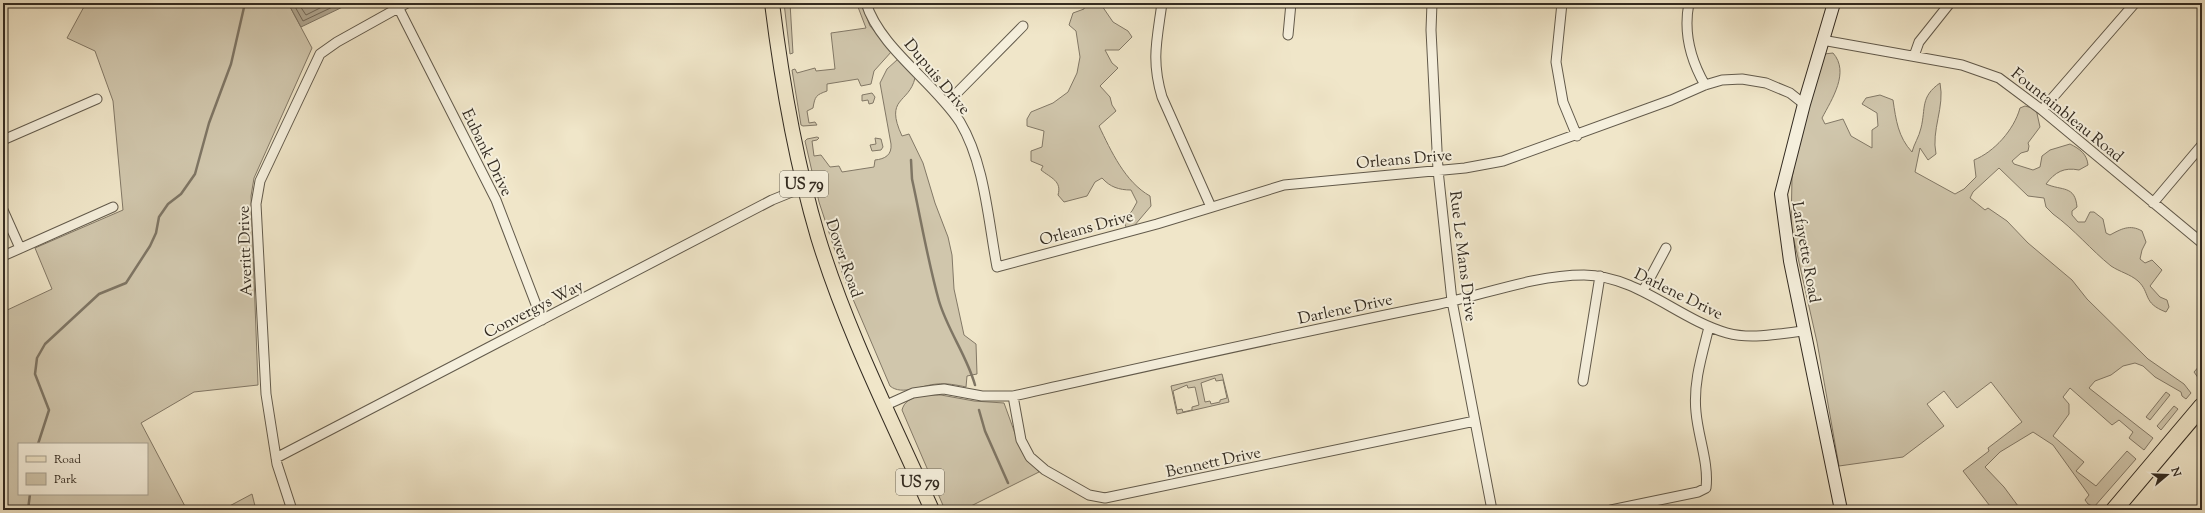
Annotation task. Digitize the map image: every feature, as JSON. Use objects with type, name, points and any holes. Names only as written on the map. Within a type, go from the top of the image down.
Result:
[{"type":"highway","points":[[2114,510],[2202,406]]},
{"type":"main road","name":"Dover Road","points":[[772,3],[784,94],[804,187],[819,238],[837,290],[884,406],[896,427],[932,510]]},
{"type":"main road","name":"Lafayette Road","points":[[1834,3],[1804,104],[1781,194],[1785,230],[1841,510]]},
{"type":"street","name":"Dupuis Drive","points":[[866,3],[875,25],[946,104],[960,123],[971,147],[980,173],[997,267]]},
{"type":"street","points":[[1162,3],[1154,60],[1157,80],[1162,97],[1211,207]]},
{"type":"street","points":[[1288,35],[1291,3]]},
{"type":"street","name":"Rue Le Mans Drive","points":[[1432,3],[1431,30],[1438,170],[1452,302],[1492,510]]},
{"type":"street","points":[[1562,3],[1556,62],[1563,102],[1577,136]]},
{"type":"street","points":[[1689,3],[1689,48],[1692,60],[1705,85]]},
{"type":"street","points":[[1914,56],[1919,42],[1950,3]]},
{"type":"street","points":[[2042,110],[2135,3]]},
{"type":"street","name":"Eubank Drive","points":[[401,5],[496,200],[542,320]]},
{"type":"street","name":"Averitt Drive","points":[[292,510],[283,487],[276,458],[266,394],[256,204],[260,181],[320,54],[337,42],[401,5]]},
{"type":"street","points":[[946,104],[1023,26]]},
{"type":"street","name":"Fountainbleau Road","points":[[1822,40],[1962,65],[1999,78],[2042,110],[2202,243]]},
{"type":"street","name":"Orleans Drive","points":[[997,267],[1157,224],[1289,184],[1465,168],[1503,161],[1577,136],[1671,100],[1705,85],[1722,80],[1742,79],[1766,82],[1790,93],[1804,104]]},
{"type":"street","points":[[3,140],[97,98]]},
{"type":"street","points":[[2153,203],[2202,145]]},
{"type":"street","name":"Convergys Way","points":[[276,458],[772,200],[804,187]]},
{"type":"street","points":[[3,256],[112,207]]},
{"type":"street","points":[[3,210],[20,248]]},
{"type":"street","points":[[1643,291],[1666,248]]},
{"type":"street","points":[[1583,381],[1600,276]]},
{"type":"street","name":"Darlene Drive","points":[[884,406],[912,394],[944,389],[982,396],[1013,396],[1452,302],[1553,278],[1600,276],[1643,291],[1709,327],[1730,334],[1754,336],[1805,331]]},
{"type":"street","points":[[1611,510],[1698,492],[1706,488],[1708,474],[1698,431],[1696,392],[1697,374],[1709,327]]},
{"type":"street","name":"Bennett Drive","points":[[1013,396],[1021,440],[1030,458],[1045,470],[1089,496],[1105,498],[1475,421]]},
{"type":"green space","points":[[86,3],[288,3],[312,48],[254,178],[251,196],[258,385],[194,392],[141,423],[187,510],[3,510],[3,312],[52,289],[35,248],[123,210],[113,101],[95,51],[67,38]]},
{"type":"green space","points":[[784,3],[790,3],[793,53],[790,54]]},
{"type":"green space","points":[[1085,3],[1100,3],[1113,22],[1128,31],[1132,37],[1119,50],[1105,50],[1112,63],[1118,68],[1100,86],[1110,97],[1112,105],[1116,111],[1099,126],[1126,174],[1133,183],[1150,196],[1151,206],[1134,226],[1127,229],[1123,220],[1132,211],[1137,202],[1131,190],[1115,187],[1108,184],[1102,178],[1095,182],[1087,196],[1064,202],[1058,195],[1059,190],[1055,180],[1041,170],[1043,166],[1031,161],[1031,151],[1042,147],[1044,131],[1027,126],[1027,119],[1031,112],[1053,103],[1068,92],[1077,73],[1080,57],[1076,31],[1069,25],[1073,13],[1084,9]]},
{"type":"green space","points":[[862,5],[870,26],[892,51],[874,71],[871,84],[861,86],[858,79],[827,84],[827,91],[817,96],[814,101],[813,108],[807,111],[809,123],[815,122],[817,125],[803,126],[801,125],[792,70],[795,69],[797,73],[815,68],[816,71],[835,69],[831,33],[866,28],[858,7]]},
{"type":"green space","points":[[1833,53],[1838,60],[1840,77],[1838,86],[1822,118],[1825,124],[1843,119],[1851,136],[1872,148],[1872,130],[1878,126],[1877,113],[1862,104],[1866,98],[1880,95],[1893,100],[1901,134],[1912,152],[1920,131],[1925,103],[1929,93],[1940,83],[1941,101],[1935,136],[1936,154],[1928,160],[1920,148],[1915,172],[1955,194],[1964,189],[1976,177],[1974,160],[1989,152],[1996,146],[2008,132],[2020,108],[2025,106],[2036,109],[2040,127],[2028,143],[2028,151],[2021,153],[2012,161],[2014,164],[2033,170],[2040,167],[2042,156],[2050,150],[2070,144],[2082,152],[2088,165],[2079,170],[2069,169],[2060,171],[2046,184],[2067,190],[2074,195],[2077,207],[2072,211],[2072,215],[2078,222],[2085,222],[2090,212],[2094,212],[2103,219],[2106,233],[2110,235],[2126,228],[2133,228],[2142,231],[2146,242],[2140,259],[2145,263],[2152,260],[2162,270],[2150,286],[2160,297],[2167,300],[2169,307],[2166,312],[2153,305],[2142,285],[2138,281],[2111,266],[2053,214],[2046,207],[2044,198],[2028,196],[1999,168],[1973,192],[1970,198],[1985,210],[1988,208],[2007,221],[2028,243],[2072,280],[2087,299],[2148,359],[2184,384],[2191,393],[2186,399],[2182,396],[2181,392],[2155,377],[2143,366],[2135,363],[2123,366],[2111,375],[2095,381],[2089,388],[2153,438],[2144,450],[2129,438],[2133,432],[2119,420],[2112,425],[2070,388],[2063,397],[2069,404],[2069,414],[2053,436],[2084,462],[2076,471],[2096,486],[2127,451],[2136,459],[2094,507],[2088,504],[2085,500],[2089,495],[2053,445],[2033,432],[2000,452],[1985,467],[2004,487],[2021,510],[1993,510],[1963,471],[1989,451],[1988,448],[2022,422],[1991,382],[1957,408],[1944,391],[1927,404],[1944,426],[1903,457],[1839,466],[1817,342],[1791,227],[1792,178],[1798,144],[1824,54]]},
{"type":"green space","points":[[898,59],[915,78],[908,93],[897,107],[897,123],[902,136],[909,134],[923,163],[935,203],[948,237],[952,255],[954,289],[964,335],[976,344],[977,374],[967,376],[966,387],[952,384],[940,384],[900,390],[890,386],[844,278],[819,202],[805,141],[807,139],[819,138],[812,141],[814,156],[821,155],[830,167],[839,166],[842,172],[874,167],[875,160],[882,159],[887,156],[891,148],[891,144],[880,83],[887,69]]},
{"type":"green space","points":[[872,93],[875,97],[873,103],[869,104],[868,100],[862,101],[862,95]]},
{"type":"green space","points":[[875,138],[881,139],[883,147],[881,150],[872,151],[870,145],[876,144]]},
{"type":"green space","points":[[2201,364],[2202,365],[2201,382],[2194,372]]},
{"type":"green space","points":[[1222,374],[1229,402],[1177,414],[1171,386]],"holes":[[[1215,378],[1216,381],[1223,380],[1227,398],[1220,400],[1220,402],[1211,404],[1210,401],[1205,402],[1201,383]],[[1187,385],[1188,388],[1195,387],[1199,405],[1192,407],[1192,410],[1183,412],[1182,409],[1177,410],[1173,391]]]},
{"type":"green space","points":[[2166,392],[2170,395],[2150,420],[2146,417]]},
{"type":"green space","points":[[941,395],[974,401],[1004,403],[1021,450],[1039,472],[963,510],[945,510],[902,410],[908,401],[918,396]]},
{"type":"green space","points":[[2174,406],[2178,409],[2161,430],[2157,426]]},
{"type":"green space","points":[[252,494],[256,510],[222,510]]},
{"type":"water","points":[[288,3],[351,3],[301,27]]},
{"type":"waterway","points":[[38,443],[49,410],[35,374],[37,358],[45,344],[99,294],[126,283],[150,246],[156,233],[159,217],[168,204],[181,194],[195,174],[209,123],[231,64],[245,3]]},
{"type":"waterway","points":[[911,160],[912,179],[939,301],[947,323],[972,374],[975,385]]},
{"type":"waterway","points":[[979,410],[985,431],[1008,483]]},
{"type":"waterway","points":[[28,510],[30,495]]}]
